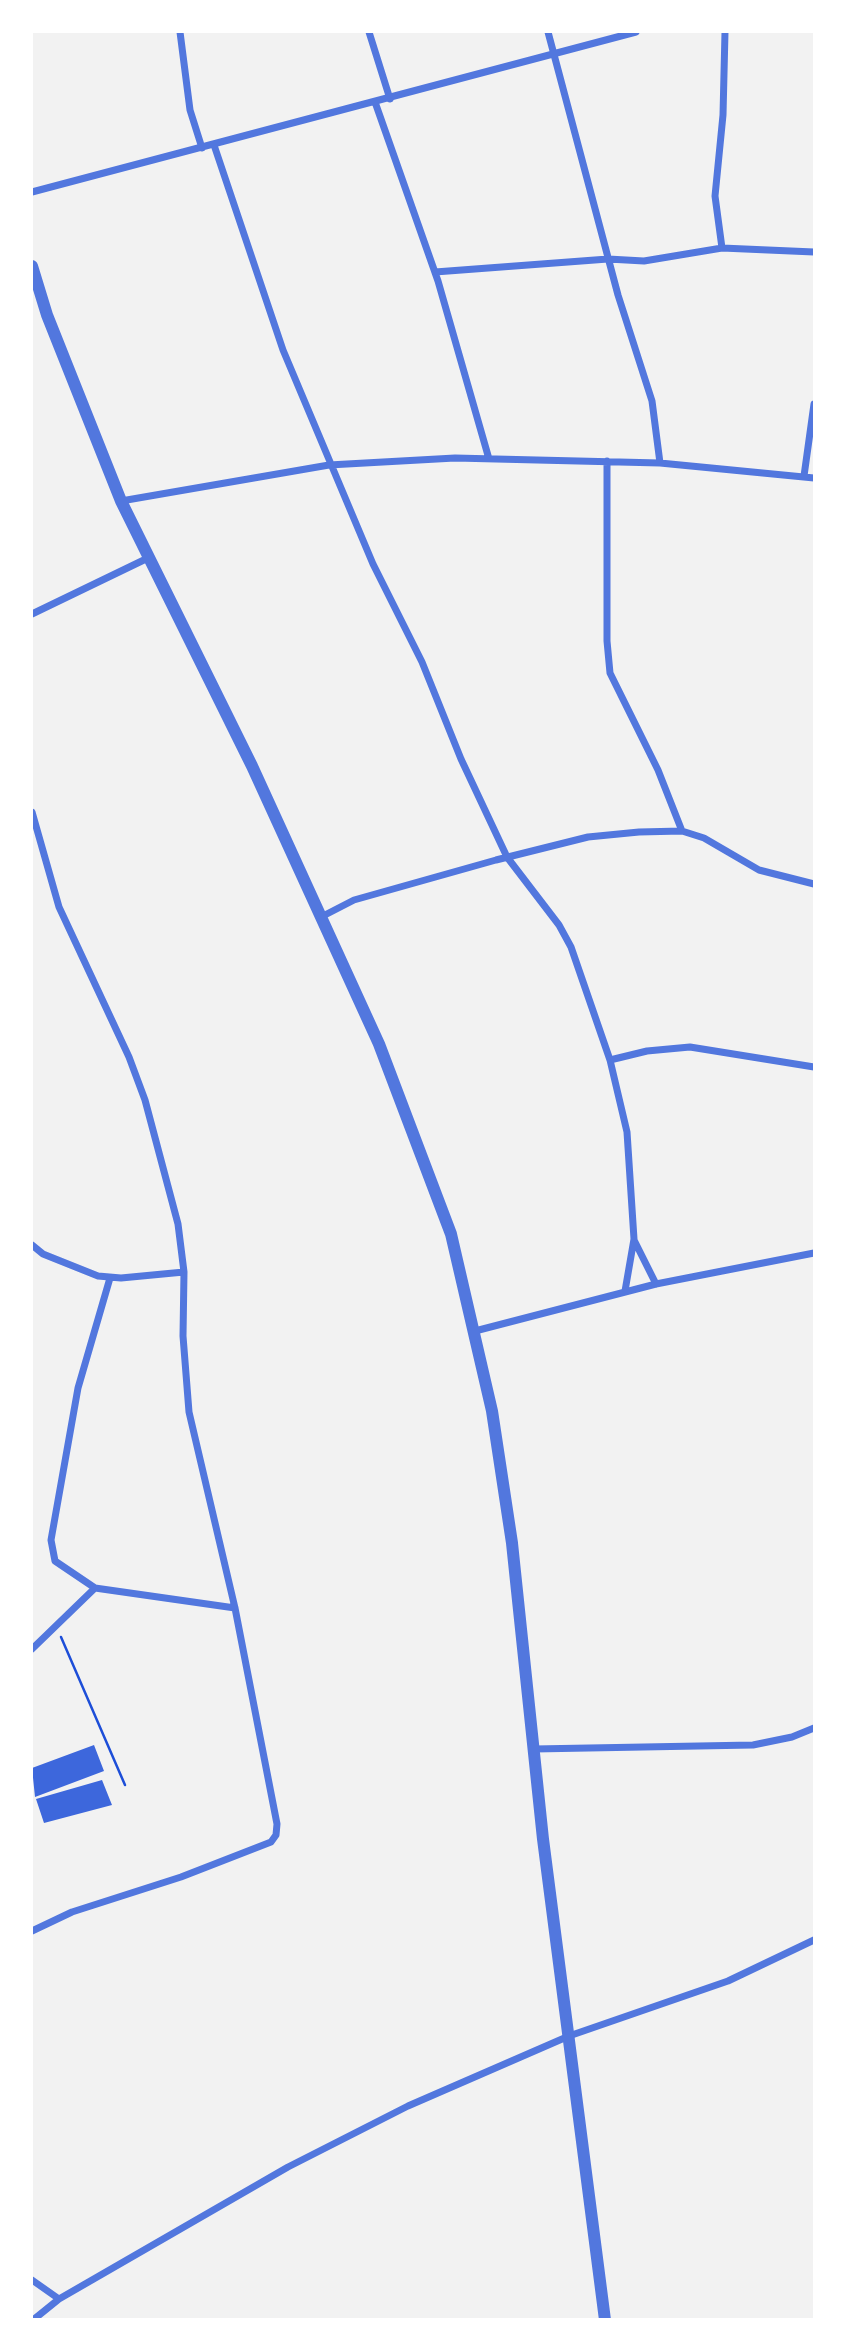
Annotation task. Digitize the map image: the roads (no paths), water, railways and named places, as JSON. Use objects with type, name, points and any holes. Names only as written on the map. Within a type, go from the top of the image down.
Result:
[{"type":"street","points":[[180,32],[190,110],[202,148]]},
{"type":"street","points":[[369,32],[390,99]]},
{"type":"street","points":[[548,32],[608,258],[652,401],[660,463]]},
{"type":"street","points":[[32,192],[636,32]]},
{"type":"street","points":[[722,248],[715,196],[723,115],[725,32]]},
{"type":"street","points":[[375,102],[435,272],[489,459]]},
{"type":"street","points":[[214,145],[283,350],[329,465],[373,564],[422,662],[461,759],[507,857],[559,925],[570,947],[610,1060],[627,1132],[634,1239],[625,1291]]},
{"type":"street","points":[[435,272],[608,258],[644,261],[722,248],[775,248],[814,252]]},
{"type":"street","points":[[32,266],[47,315],[121,501],[252,766],[379,1044],[452,1234],[492,1411],[512,1543],[534,1749],[605,2319]]},
{"type":"street","points":[[804,476],[814,404]]},
{"type":"street","points":[[121,501],[329,465],[489,459],[660,463],[814,478]]},
{"type":"street","points":[[607,461],[607,640],[610,673],[658,770],[682,831]]},
{"type":"street","points":[[32,614],[148,558]]},
{"type":"street","points":[[32,813],[59,907],[129,1057],[145,1100],[178,1224],[184,1272],[183,1336],[189,1412],[236,1608],[277,1824],[276,1835],[271,1842],[181,1877],[72,1912],[32,1931]]},
{"type":"street","points":[[321,917],[354,901],[588,837],[682,831],[704,838],[759,870],[814,884]]},
{"type":"street","points":[[610,1060],[647,1051],[690,1047],[814,1068]]},
{"type":"street","points":[[634,1239],[656,1284]]},
{"type":"street","points":[[32,1245],[43,1254],[110,1278],[184,1272]]},
{"type":"street","points":[[475,1331],[625,1291],[814,1253]]},
{"type":"street","points":[[110,1278],[78,1388],[51,1540],[55,1561],[95,1588],[236,1608]]},
{"type":"street","points":[[32,1649],[95,1588]]},
{"type":"street","points":[[534,1749],[753,1745],[792,1737],[814,1728]]},
{"type":"street","points":[[33,2319],[59,2299],[288,2167],[408,2106],[569,2036],[728,1982],[814,1940]]},
{"type":"street","points":[[32,2280],[59,2299]]}]
